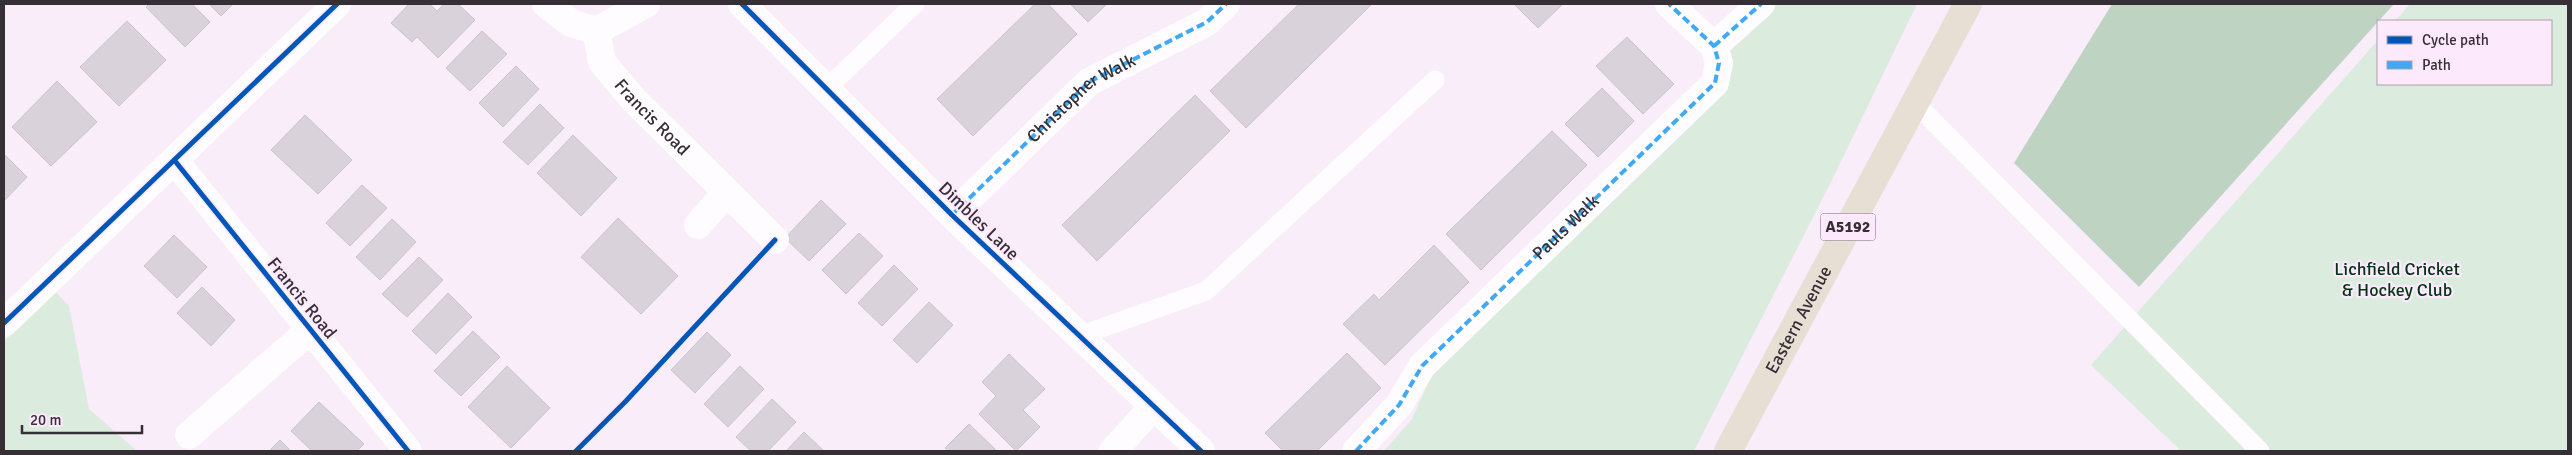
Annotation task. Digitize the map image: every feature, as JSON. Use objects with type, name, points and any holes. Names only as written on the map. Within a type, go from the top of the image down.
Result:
[{"type":"highway","name":"Eastern Avenue","points":[[1728,451],[1968,4]]},
{"type":"street","points":[[4,323],[337,4]]},
{"type":"street","points":[[546,4],[571,23],[596,31],[646,4]]},
{"type":"street","name":"Dimbles Lane","points":[[742,4],[952,215],[1202,451]]},
{"type":"street","name":"Christopher Walk","points":[[952,215],[1089,82],[1207,22],[1226,4]]},
{"type":"street","points":[[1669,4],[1714,46],[1761,4]]},
{"type":"street","name":"Francis Road","points":[[596,31],[602,62],[633,99],[775,240]]},
{"type":"street","name":"Pauls Walk","points":[[1356,451],[1400,405],[1422,366],[1715,83],[1719,63],[1714,46]]},
{"type":"street","name":"Francis Road","points":[[175,161],[408,451]]},
{"type":"street","points":[[698,225],[726,192]]},
{"type":"street","name":"Francis Road","points":[[189,435],[310,330]]},
{"type":"street","points":[[1113,451],[1153,406]]},
{"type":"lane","points":[[826,88],[915,4]]},
{"type":"lane","points":[[1080,336],[1206,292],[1435,80]]},
{"type":"lane","points":[[1914,103],[2260,451]]},
{"type":"green space","points":[[1776,4],[1917,4],[1832,180],[1694,451],[1384,451],[1412,419],[1434,369],[1726,89],[1727,46]]},
{"type":"green space","points":[[2112,4],[2394,4],[2380,20],[2377,20],[2377,23],[2139,287],[2014,163]]},
{"type":"green space","name":"Lichfield Cricket & Hockey Club","points":[[2410,4],[2568,4],[2568,451],[2181,451],[2091,365],[2377,41],[2377,85],[2552,85],[2552,20],[2396,20]]},
{"type":"green space","points":[[56,292],[69,306],[89,409],[137,451],[4,451],[4,341]]},
{"type":"building","points":[[149,4],[192,4],[210,22],[185,47],[146,7]]},
{"type":"building","points":[[209,4],[233,4],[221,16]]},
{"type":"building","points":[[409,4],[430,4],[437,11],[444,4],[458,4],[475,20],[438,58],[417,37],[412,42],[391,23]]},
{"type":"building","points":[[1035,4],[1048,4],[1077,34],[973,136],[937,99]]},
{"type":"building","points":[[1070,4],[1107,4],[1088,22]]},
{"type":"building","points":[[1299,4],[1372,4],[1246,128],[1210,91]]},
{"type":"building","points":[[1514,4],[1563,4],[1538,28]]},
{"type":"building","points":[[127,21],[166,60],[119,106],[80,67]]},
{"type":"building","points":[[482,31],[507,54],[470,91],[446,68]]},
{"type":"building","points":[[1627,37],[1674,84],[1643,114],[1596,66]]},
{"type":"building","points":[[516,66],[539,89],[503,127],[479,103]]},
{"type":"building","points":[[57,81],[97,122],[51,166],[12,127]]},
{"type":"building","points":[[1602,88],[1634,121],[1598,157],[1565,124]]},
{"type":"building","points":[[1195,95],[1230,131],[1097,261],[1062,225]]},
{"type":"building","points":[[540,104],[564,128],[528,165],[503,142]]},
{"type":"building","points":[[305,115],[352,160],[318,194],[271,150]]},
{"type":"building","points":[[1552,131],[1587,165],[1481,270],[1446,234]]},
{"type":"building","points":[[573,135],[617,178],[581,216],[537,173]]},
{"type":"building","points":[[4,154],[27,177],[4,201]]},
{"type":"building","points":[[362,185],[387,208],[350,246],[326,223]]},
{"type":"building","points":[[821,200],[846,224],[809,261],[785,238]]},
{"type":"building","points":[[618,218],[678,276],[641,314],[581,257]]},
{"type":"building","points":[[392,219],[416,242],[380,280],[356,257]]},
{"type":"building","points":[[859,233],[883,256],[846,294],[822,270]]},
{"type":"building","points":[[174,235],[207,267],[177,298],[144,266]]},
{"type":"building","points":[[1434,245],[1469,282],[1385,365],[1343,324],[1374,294],[1379,300]]},
{"type":"building","points":[[419,257],[443,280],[407,317],[382,294]]},
{"type":"building","points":[[894,265],[918,289],[882,326],[858,303]]},
{"type":"building","points":[[202,287],[235,320],[211,346],[177,313]]},
{"type":"building","points":[[448,293],[472,317],[436,354],[412,331]]},
{"type":"building","points":[[929,302],[953,325],[917,363],[893,340]]},
{"type":"building","points":[[473,331],[500,357],[461,396],[434,371]]},
{"type":"building","points":[[707,332],[731,355],[695,393],[671,370]]},
{"type":"building","points":[[1347,353],[1381,388],[1317,451],[1283,451],[1265,433]]},
{"type":"building","points":[[1009,354],[1045,389],[1023,410],[1040,427],[1016,451],[979,414],[996,396],[982,382]]},
{"type":"building","points":[[507,366],[550,408],[511,448],[468,407]]},
{"type":"building","points":[[740,366],[764,389],[728,427],[704,404]]},
{"type":"building","points":[[772,399],[796,422],[768,451],[751,451],[736,437]]},
{"type":"building","points":[[319,402],[364,444],[357,451],[312,451],[291,431]]},
{"type":"building","points":[[969,424],[997,451],[949,451],[945,448]]},
{"type":"building","points":[[804,432],[824,451],[786,451]]},
{"type":"building","points":[[280,440],[291,451],[269,451]]},
{"type":"marked path","points":[[952,215],[1089,82],[1207,22],[1226,4]]},
{"type":"marked path","points":[[1356,451],[1399,405],[1422,366],[1715,83],[1719,63],[1714,46],[1669,4]]},
{"type":"marked path","points":[[1714,46],[1761,4]]},
{"type":"cycle path","points":[[4,323],[337,4]]},
{"type":"cycle path","points":[[742,4],[952,215],[1201,451]]},
{"type":"cycle path","points":[[175,161],[408,451]]},
{"type":"cycle path","points":[[576,451],[626,401],[775,240]]}]
